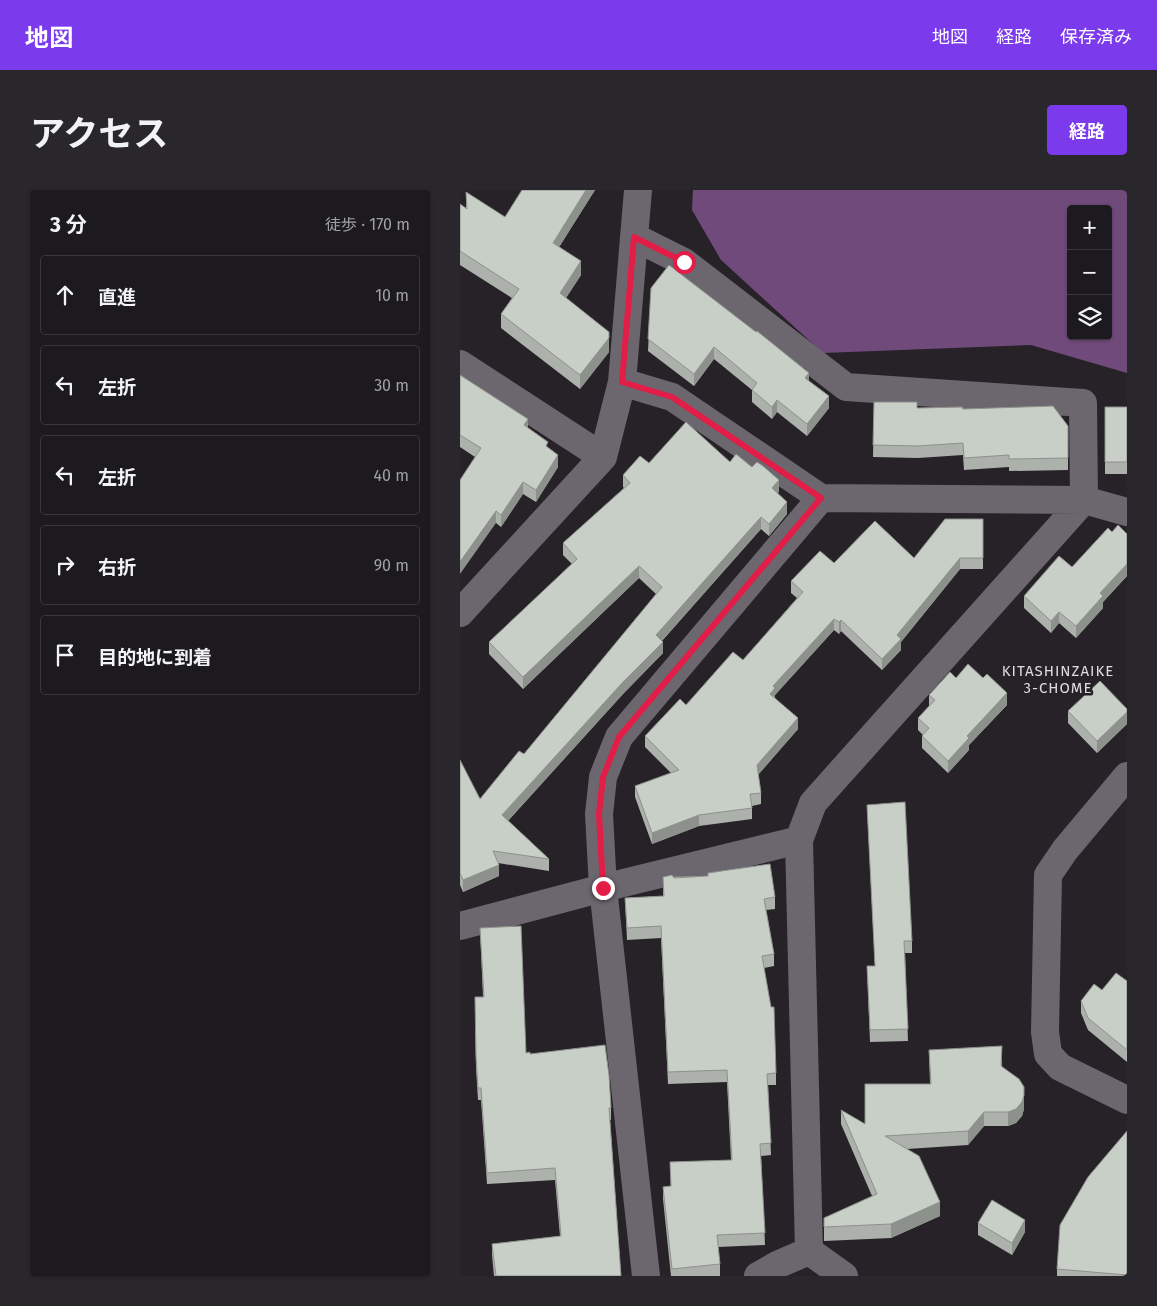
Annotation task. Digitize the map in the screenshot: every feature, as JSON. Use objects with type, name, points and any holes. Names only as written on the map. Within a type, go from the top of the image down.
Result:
[{"type":"street","points":[[460,613],[603,457],[622,382],[638,190]]},
{"type":"street","points":[[634,237],[684,262],[846,387],[1083,403],[1084,500],[814,803],[799,840],[809,1251]]},
{"type":"street","points":[[460,364],[603,457]]},
{"type":"street","points":[[622,382],[672,397],[821,498],[1084,500],[1127,512]]},
{"type":"street","points":[[646,1276],[603,888],[600,804],[603,777],[619,737],[821,498]]},
{"type":"street","points":[[1127,776],[1065,850],[1048,875],[1046,1032],[1048,1054],[1060,1067],[1127,1100]]},
{"type":"street","points":[[460,926],[603,888],[799,840]]},
{"type":"street","points":[[758,1276],[779,1264],[809,1251]]},
{"type":"street","points":[[809,1251],[844,1276]]},
{"type":"shaded area","points":[[693,190],[1127,190],[1127,373],[1031,345],[823,353],[721,260],[692,210]]},
{"type":"building","points":[[522,190],[586,190],[553,243],[581,261],[560,293],[609,332],[609,338],[580,375],[501,314],[519,289],[460,251],[460,204],[467,209],[466,192],[505,217]]},
{"type":"building","points":[[669,265],[809,373],[805,378],[829,396],[807,424],[777,400],[772,407],[752,390],[757,383],[714,347],[694,374],[648,339],[651,288]]},
{"type":"building","points":[[460,375],[528,419],[524,425],[548,442],[546,446],[558,455],[536,490],[523,482],[501,515],[496,511],[460,562],[460,480],[481,448],[460,435]]},
{"type":"building","points":[[874,402],[917,402],[917,408],[962,407],[963,409],[1053,406],[1068,426],[1068,458],[1009,459],[1009,455],[964,458],[963,443],[918,446],[873,445]]},
{"type":"building","points":[[1105,407],[1127,407],[1127,462],[1105,462]]},
{"type":"building","points":[[686,422],[730,462],[736,454],[752,467],[757,462],[763,466],[779,480],[772,488],[787,502],[769,524],[761,517],[656,635],[663,642],[623,682],[502,815],[549,859],[493,851],[499,865],[463,880],[460,873],[460,760],[480,799],[519,751],[524,754],[662,587],[639,566],[523,677],[489,642],[577,559],[563,543],[630,483],[623,475],[640,456],[649,463]]},
{"type":"building","points":[[945,519],[983,519],[983,558],[960,558],[897,635],[901,639],[882,659],[841,620],[839,622],[834,619],[773,686],[775,688],[770,694],[798,718],[757,765],[761,793],[750,794],[752,808],[699,815],[652,833],[635,786],[679,770],[645,736],[680,699],[686,705],[733,652],[743,660],[803,592],[791,581],[820,551],[834,563],[875,521],[914,558]]},
{"type":"building","points":[[1118,525],[1127,534],[1127,564],[1100,593],[1103,596],[1076,626],[1059,612],[1051,621],[1024,596],[1059,556],[1072,567],[1108,528],[1112,532]]},
{"type":"building","points":[[968,664],[983,678],[987,674],[1007,693],[967,736],[969,738],[948,761],[922,736],[929,728],[918,718],[935,700],[929,695],[950,672],[956,678]]},
{"type":"building","points":[[1100,681],[1127,709],[1127,712],[1097,741],[1068,711]]},
{"type":"building","points":[[905,802],[912,941],[904,941],[908,1029],[870,1030],[867,966],[875,966],[867,805]]},
{"type":"building","points":[[770,864],[775,897],[764,899],[774,954],[762,956],[771,1007],[774,1007],[776,1073],[767,1074],[771,1143],[760,1144],[765,1233],[717,1235],[720,1264],[672,1269],[663,1187],[671,1186],[670,1162],[732,1160],[727,1070],[668,1072],[661,926],[627,928],[625,898],[664,896],[663,877],[672,875],[674,878],[708,876],[708,873]]},
{"type":"building","points":[[521,926],[526,1053],[605,1045],[609,1075],[611,1108],[609,1108],[621,1276],[496,1276],[492,1244],[561,1236],[555,1168],[487,1173],[481,1088],[478,1088],[476,1056],[475,997],[484,997],[480,928]]},
{"type":"building","points":[[1116,973],[1127,981],[1127,1050],[1088,1018],[1081,1001],[1094,984],[1102,990]]},
{"type":"building","points":[[1002,1046],[1001,1066],[1019,1079],[1024,1087],[1022,1102],[1016,1109],[1008,1112],[984,1112],[968,1131],[885,1136],[919,1156],[940,1202],[891,1224],[824,1227],[824,1218],[877,1194],[841,1110],[865,1124],[865,1084],[931,1084],[929,1050]]},
{"type":"building","points":[[1127,1131],[1127,1275],[1057,1269],[1060,1225],[1088,1177]]},
{"type":"building","points":[[992,1200],[1025,1220],[1012,1243],[978,1223]]},
{"type":"district","name":"KITASHINZAIKE 3-CHOME","points":[[1058,680]]},
{"type":"route","points":[[603,888],[599,814],[603,777],[619,737],[821,498],[672,397],[622,382],[634,237],[684,262]]}]
